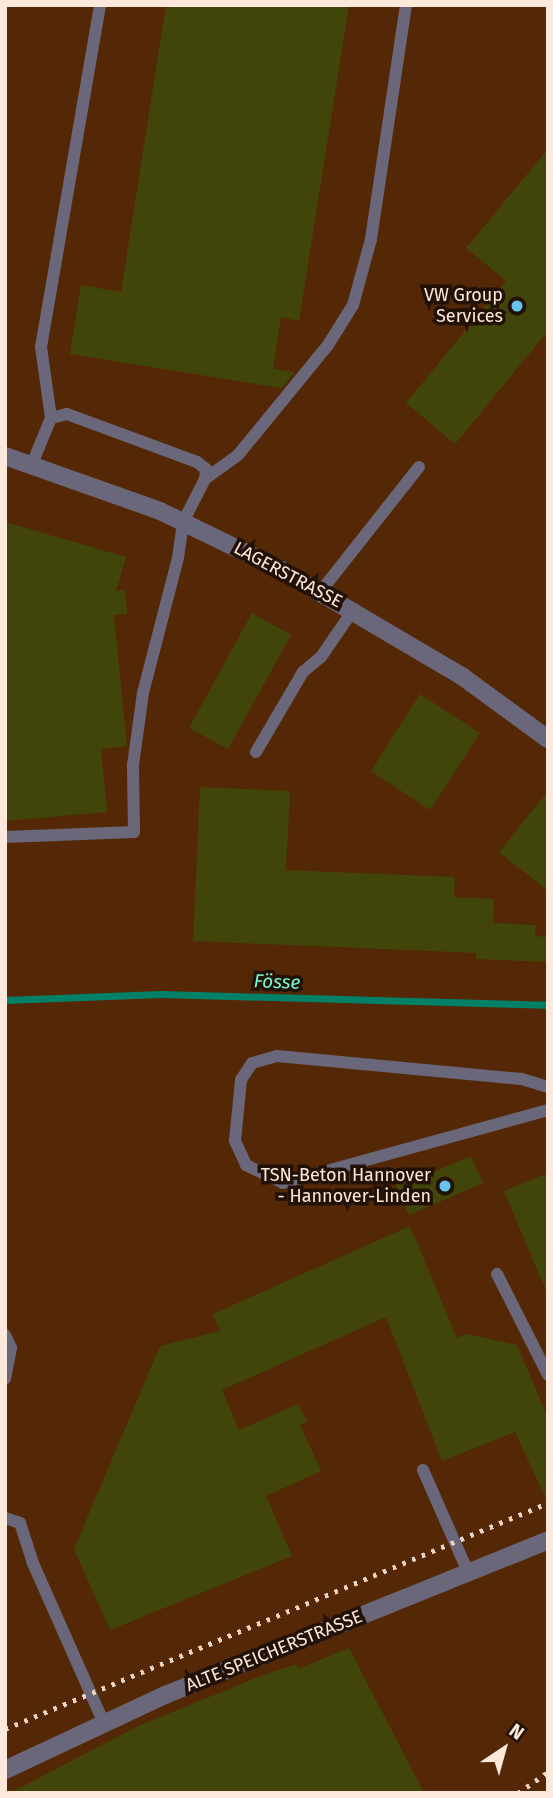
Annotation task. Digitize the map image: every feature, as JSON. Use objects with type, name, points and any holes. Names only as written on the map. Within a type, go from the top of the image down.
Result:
[{"type":"street","name":"LAGERSTRASSE","points":[[5,456],[183,522],[321,591],[463,677],[548,739]]},
{"type":"street","name":"ALTE SPEICHERSTRASSE","points":[[5,1770],[103,1721],[548,1540]]},
{"type":"lane","points":[[32,464],[51,418],[41,347],[100,5]]},
{"type":"lane","points":[[205,480],[237,455],[328,345],[353,305],[368,252],[406,5]]},
{"type":"lane","points":[[5,837],[134,832],[133,765],[143,693],[178,558],[183,522],[205,480],[206,469],[197,462],[87,419],[67,414],[51,418]]},
{"type":"lane","points":[[321,591],[419,467]]},
{"type":"lane","points":[[257,752],[303,672],[327,650],[354,609]]},
{"type":"lane","points":[[548,1087],[521,1079],[277,1056],[252,1063],[241,1080],[235,1141],[246,1165],[283,1183],[548,1110]]},
{"type":"lane","points":[[497,1274],[548,1375]]},
{"type":"lane","points":[[5,1335],[11,1348],[5,1378]]},
{"type":"lane","points":[[423,1470],[468,1572]]},
{"type":"lane","points":[[5,1518],[20,1523],[32,1561],[103,1721]]},
{"type":"shaded area","points":[[5,5],[548,5],[548,1793],[5,1793]]},
{"type":"building","points":[[166,5],[349,5],[299,321],[281,317],[273,369],[295,372],[281,388],[70,354],[81,285],[121,292]]},
{"type":"building","name":"VW Group Services","points":[[548,149],[548,331],[455,444],[406,403],[506,281],[466,248]]},
{"type":"building","points":[[5,522],[126,557],[116,591],[125,590],[127,614],[114,615],[127,746],[101,749],[107,812],[5,821]]},
{"type":"building","points":[[252,613],[291,635],[228,749],[189,728]]},
{"type":"building","points":[[420,694],[480,733],[430,810],[371,771]]},
{"type":"building","points":[[200,787],[290,791],[286,870],[455,877],[454,897],[494,899],[493,923],[536,925],[535,936],[548,937],[548,962],[476,959],[476,953],[193,941]]},
{"type":"building","points":[[548,791],[548,891],[499,852]]},
{"type":"building","points":[[471,1156],[483,1183],[409,1215],[394,1181],[412,1174],[415,1180]]},
{"type":"building","points":[[548,1173],[548,1293],[547,1293],[504,1191]]},
{"type":"building","points":[[410,1226],[457,1338],[466,1334],[517,1345],[548,1418],[548,1503],[515,1432],[442,1461],[386,1317],[222,1390],[239,1430],[298,1404],[307,1422],[300,1425],[321,1471],[266,1496],[292,1556],[110,1630],[74,1549],[160,1346],[220,1331],[213,1314]]},
{"type":"building","points":[[349,1648],[424,1793],[10,1793],[138,1726],[261,1676],[296,1664],[298,1669]]},
{"type":"waterway","name":"Fösse","points":[[5,1000],[161,994],[548,1005]]},
{"type":"railway","points":[[5,1729],[548,1503]]},
{"type":"railway","points":[[518,1793],[548,1772]]},
{"type":"place","name":"VW Group Services","points":[[517,306]]},
{"type":"place","name":"TSN-Beton Hannover - Hannover-Linden","points":[[445,1186]]}]
